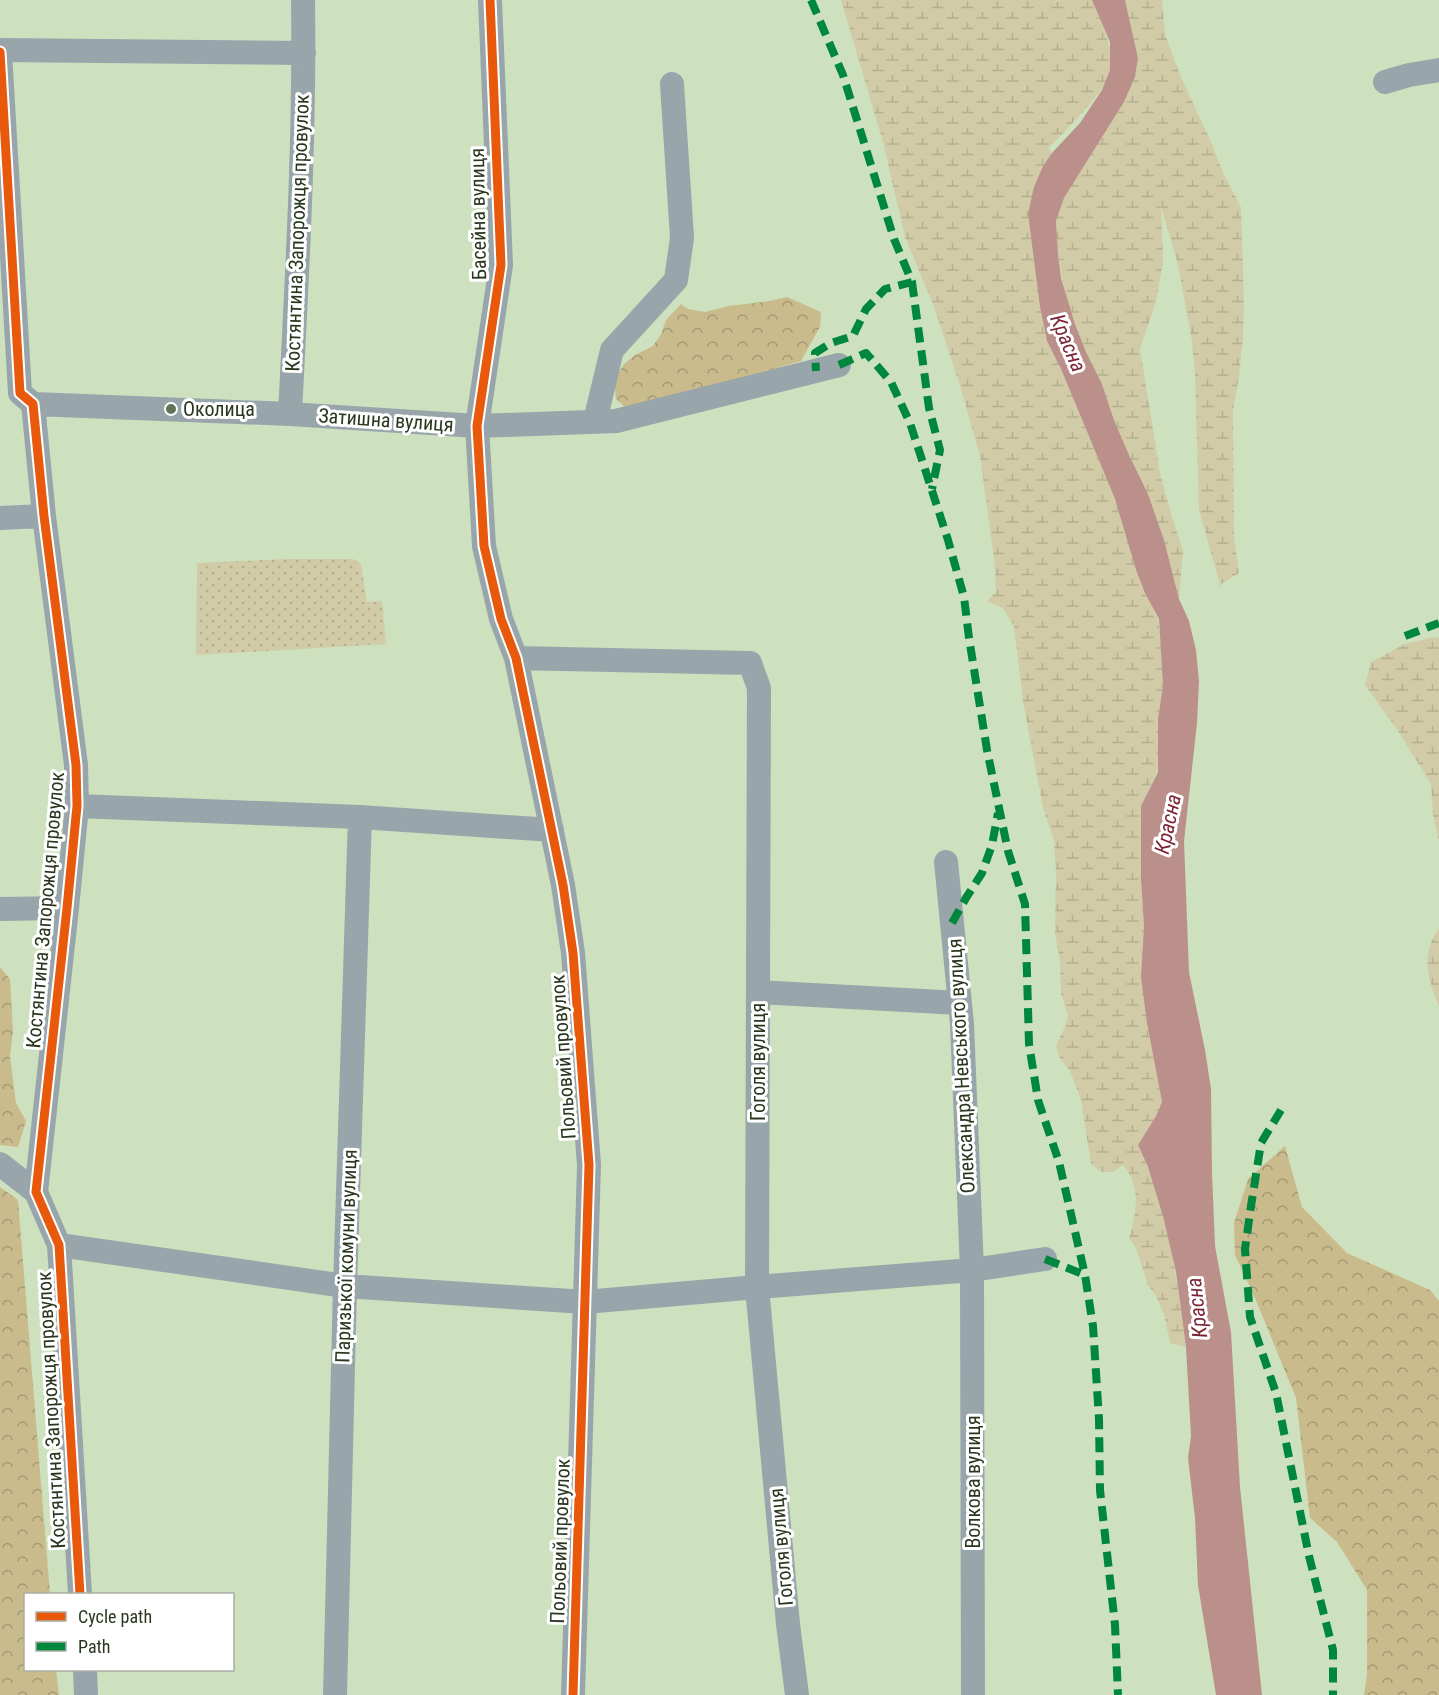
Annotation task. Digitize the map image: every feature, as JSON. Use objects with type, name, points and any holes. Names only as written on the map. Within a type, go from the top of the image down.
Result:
[{"type":"street","name":"Костянтина Запорожця провулок","points":[[290,414],[299,231],[304,53],[303,0]]},
{"type":"street","name":"Басейна вулиця","points":[[477,426],[501,265],[490,0]]},
{"type":"street","name":"Костянтина Запорожця провулок","points":[[80,1593],[59,1245],[36,1192],[77,806],[76,765],[44,516],[33,404],[20,393],[0,51],[304,53]]},
{"type":"street","points":[[1385,82],[1439,70]]},
{"type":"street","points":[[595,422],[612,350],[676,280],[681,238],[672,84]]},
{"type":"street","name":"Затишна вулиця","points":[[33,404],[290,414],[477,426],[616,421],[839,365]]},
{"type":"street","name":"Польовий провулок","points":[[477,426],[484,546],[501,619],[516,658],[563,885],[573,953],[589,1165],[573,1695]]},
{"type":"street","points":[[0,518],[44,516]]},
{"type":"street","name":"Гоголя вулиця","points":[[516,658],[750,663],[759,688],[757,1287],[788,1624],[797,1695]]},
{"type":"street","points":[[77,806],[360,817],[552,830]]},
{"type":"street","name":"Паризької комуни вулиця","points":[[335,1695],[360,817]]},
{"type":"street","name":"Олександра Невського вулиця","points":[[946,862],[960,1003],[972,1270]]},
{"type":"street","points":[[0,909],[67,908]]},
{"type":"street","points":[[759,992],[960,1003]]},
{"type":"street","points":[[0,1164],[36,1192]]},
{"type":"street","points":[[59,1245],[345,1286],[585,1302],[972,1270],[1045,1259]]},
{"type":"street","name":"Волкова вулиця","points":[[972,1270],[973,1695]]},
{"type":"street","points":[[85,1671],[86,1695]]},
{"type":"green space","points":[[841,0],[1057,0],[1054,3],[1060,0],[1092,0],[1109,45],[1111,64],[1106,81],[1092,101],[1049,148],[1052,153],[1043,166],[1028,214],[1040,307],[1047,341],[1115,499],[1136,570],[1158,619],[1163,685],[1158,719],[1158,769],[1141,807],[1141,879],[1147,1023],[1162,1102],[1138,1145],[1164,1218],[1175,1269],[1186,1347],[1170,1343],[1164,1314],[1148,1285],[1136,1248],[1129,1238],[1136,1200],[1133,1182],[1123,1165],[1113,1172],[1101,1172],[1091,1164],[1081,1100],[1070,1071],[1060,1058],[1056,1046],[1068,1016],[1061,993],[1060,961],[1055,933],[1054,840],[1043,808],[1023,701],[1014,626],[1003,608],[987,601],[996,592],[995,566],[980,456],[933,304],[905,237],[883,142]]},
{"type":"green space","points":[[1125,0],[1162,0],[1165,34],[1180,75],[1223,173],[1241,207],[1243,338],[1233,412],[1234,537],[1239,573],[1220,585],[1199,510],[1192,341],[1178,265],[1161,206],[1163,261],[1156,302],[1140,349],[1160,473],[1183,551],[1179,599],[1164,540],[1148,494],[1129,455],[1102,384],[1075,324],[1066,298],[1058,254],[1056,221],[1064,198],[1124,102],[1135,77],[1138,58]]},
{"type":"green space","points":[[787,297],[821,312],[820,327],[801,361],[629,411],[616,399],[614,380],[624,364],[635,355],[653,346],[666,320],[681,304],[688,309],[705,312]]},
{"type":"green space","points":[[353,559],[361,564],[367,602],[382,601],[386,644],[196,655],[197,563]]},
{"type":"green space","points":[[1434,637],[1439,638],[1439,842],[1433,814],[1431,784],[1398,731],[1365,685],[1371,662],[1405,644]]},
{"type":"green space","points":[[1439,929],[1439,1006],[1429,976],[1428,957],[1429,948]]},
{"type":"green space","points":[[0,967],[10,979],[13,1031],[10,1056],[16,1103],[26,1121],[18,1147],[0,1145]]},
{"type":"green space","points":[[1285,1146],[1302,1207],[1347,1253],[1430,1290],[1439,1301],[1439,1695],[1364,1695],[1367,1674],[1367,1590],[1337,1542],[1310,1518],[1296,1398],[1235,1255],[1234,1223],[1248,1179]]},
{"type":"green space","points":[[0,1187],[18,1200],[50,1593],[24,1593],[24,1671],[56,1671],[59,1695],[0,1695]]},
{"type":"water","name":"Красна","points":[[1092,0],[1125,0],[1138,58],[1135,77],[1124,102],[1064,198],[1056,221],[1058,254],[1061,278],[1075,324],[1102,384],[1129,455],[1148,494],[1164,540],[1179,599],[1189,621],[1196,650],[1199,681],[1197,723],[1184,841],[1189,972],[1211,1089],[1215,1246],[1231,1332],[1240,1487],[1262,1695],[1216,1695],[1198,1585],[1195,1518],[1188,1458],[1191,1436],[1186,1347],[1176,1272],[1163,1216],[1148,1167],[1138,1145],[1162,1102],[1141,977],[1144,927],[1141,879],[1141,806],[1158,772],[1158,719],[1163,685],[1159,619],[1136,570],[1115,499],[1047,341],[1040,307],[1028,214],[1034,187],[1043,166],[1080,123],[1102,90],[1110,70],[1110,42]]},
{"type":"marked path","points":[[811,0],[843,75],[894,239],[912,282],[885,289],[866,309],[853,336],[831,343],[815,353],[816,371]]},
{"type":"marked path","points":[[912,282],[929,408],[940,450],[932,489]]},
{"type":"marked path","points":[[839,365],[866,353],[891,382],[910,423],[964,597],[987,750],[1008,851],[1025,904],[1029,1044],[1038,1100],[1059,1162],[1085,1275],[1093,1326],[1099,1419],[1100,1490],[1115,1625],[1118,1695]]},
{"type":"marked path","points":[[1405,636],[1439,623]]},
{"type":"marked path","points":[[952,923],[982,873],[992,845],[998,813]]},
{"type":"marked path","points":[[1281,1110],[1261,1143],[1251,1206],[1245,1249],[1250,1317],[1276,1393],[1309,1556],[1333,1650],[1333,1695]]},
{"type":"marked path","points":[[1045,1259],[1085,1275]]},
{"type":"cycle path","points":[[490,0],[501,265],[477,426],[484,546],[501,619],[516,658],[563,885],[573,953],[589,1165],[573,1695]]},
{"type":"cycle path","points":[[0,52],[20,393],[33,404],[44,516],[76,765],[77,806],[36,1192],[59,1245],[80,1593]]},
{"type":"place","name":"Околица","points":[[171,409]]}]
